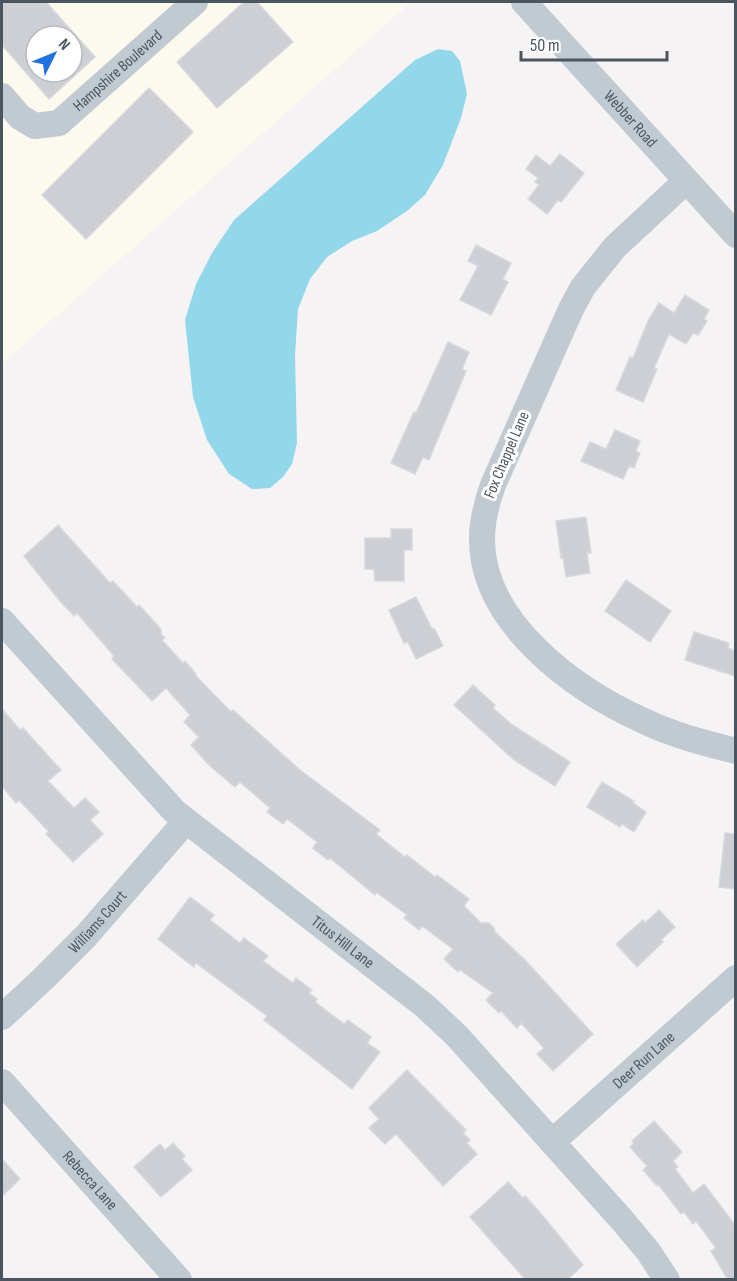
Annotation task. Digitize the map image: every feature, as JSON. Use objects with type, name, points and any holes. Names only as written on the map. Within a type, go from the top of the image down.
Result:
[{"type":"street","name":"Hampshire Boulevard","points":[[2,96],[20,117],[35,126],[59,123],[195,2]]},
{"type":"street","name":"Webber Road","points":[[524,2],[735,236]]},
{"type":"street","name":"Fox Chappel Lane","points":[[686,181],[615,247],[588,281],[570,309],[493,485],[486,507],[482,541],[491,586],[501,607],[514,625],[561,670],[616,708],[645,722],[676,734],[735,751]]},
{"type":"street","name":"Titus Hill Lane","points":[[2,621],[154,790],[186,821],[424,1006],[457,1036],[629,1227],[667,1280]]},
{"type":"street","name":"Williams Court","points":[[2,1017],[86,936],[186,821]]},
{"type":"street","name":"Deer Run Lane","points":[[552,1142],[735,978]]},
{"type":"street","name":"Rebecca Lane","points":[[2,1082],[179,1280]]},
{"type":"shaded area","points":[[2,2],[411,2],[2,364]]},
{"type":"water","points":[[438,49],[452,51],[460,61],[467,94],[461,118],[443,165],[425,195],[407,211],[377,231],[352,241],[327,257],[310,279],[298,309],[295,355],[297,443],[292,464],[283,477],[270,488],[252,489],[229,474],[207,440],[193,397],[185,320],[196,284],[212,253],[234,220],[415,60]]},
{"type":"building","points":[[2,2],[46,2],[66,24],[24,24],[24,70],[2,45]]},
{"type":"building","points":[[244,2],[257,2],[293,42],[217,108],[177,62]]},
{"type":"building","points":[[84,45],[95,57],[84,67]]},
{"type":"building","points":[[36,84],[65,84],[49,99]]},
{"type":"building","points":[[149,88],[193,132],[86,239],[42,195]]},
{"type":"building","points":[[560,154],[584,173],[561,202],[558,200],[547,214],[528,199],[539,185],[535,182],[538,178],[526,169],[536,155],[550,166]]},
{"type":"building","points":[[476,245],[511,263],[503,279],[508,282],[491,315],[460,300],[478,266],[468,261]]},
{"type":"building","points":[[685,295],[709,310],[704,319],[707,321],[698,335],[693,333],[686,344],[669,334],[654,368],[657,369],[643,402],[616,390],[630,357],[633,358],[648,321],[659,303],[674,313]]},
{"type":"building","points":[[448,342],[469,352],[462,369],[466,371],[429,460],[423,457],[415,474],[391,463]]},
{"type":"building","points":[[615,430],[640,441],[636,451],[640,453],[634,468],[629,466],[623,479],[581,461],[590,442],[606,449]]},
{"type":"building","points":[[586,517],[591,553],[587,553],[590,573],[566,577],[556,521]]},
{"type":"building","points":[[58,525],[110,583],[113,581],[137,607],[139,605],[161,629],[161,634],[165,638],[162,640],[183,663],[185,661],[195,675],[231,712],[233,710],[300,770],[380,830],[376,834],[405,857],[407,855],[469,899],[464,906],[481,923],[489,923],[593,1034],[553,1071],[537,1054],[544,1048],[521,1023],[517,1028],[501,1011],[499,1013],[486,1000],[493,993],[460,970],[458,972],[444,959],[453,949],[422,926],[419,930],[404,918],[407,915],[376,892],[375,895],[330,858],[328,860],[313,848],[317,842],[287,819],[283,824],[267,812],[270,808],[240,782],[235,787],[210,766],[191,745],[199,737],[184,722],[190,715],[166,688],[152,701],[112,659],[114,656],[77,613],[74,616],[59,600],[24,556]]},
{"type":"building","points":[[391,529],[412,529],[412,550],[404,550],[404,581],[375,581],[374,569],[365,569],[365,538],[391,538]]},
{"type":"building","points":[[626,580],[671,611],[650,642],[605,611]]},
{"type":"building","points":[[416,597],[443,646],[416,659],[408,642],[404,643],[389,610]]},
{"type":"building","points":[[694,632],[729,643],[728,648],[735,651],[735,676],[685,660]]},
{"type":"building","points":[[473,685],[511,724],[570,762],[555,786],[514,760],[454,705]]},
{"type":"building","points":[[2,709],[20,730],[23,728],[61,770],[48,781],[74,808],[85,798],[99,812],[90,820],[103,834],[73,862],[46,834],[49,832],[19,800],[16,803],[2,786]]},
{"type":"building","points":[[602,782],[634,801],[633,803],[646,812],[634,832],[622,824],[620,827],[587,807]]},
{"type":"building","points":[[725,833],[735,834],[735,889],[719,887]]},
{"type":"building","points":[[190,897],[214,915],[210,920],[240,943],[244,938],[268,956],[263,961],[293,983],[296,978],[312,990],[309,993],[317,999],[315,1002],[344,1024],[348,1020],[371,1037],[367,1043],[380,1052],[352,1089],[264,1020],[267,1016],[196,963],[194,967],[158,939]]},
{"type":"building","points":[[659,910],[675,927],[637,967],[616,944],[643,920],[645,923]]},
{"type":"building","points":[[407,1070],[466,1130],[463,1133],[470,1140],[467,1143],[477,1154],[443,1186],[396,1134],[385,1144],[369,1128],[379,1119],[369,1108]]},
{"type":"building","points":[[654,1121],[682,1152],[673,1161],[678,1167],[675,1169],[693,1193],[704,1184],[735,1225],[735,1280],[728,1280],[711,1251],[716,1248],[696,1221],[693,1224],[684,1212],[681,1214],[658,1184],[657,1186],[643,1170],[647,1166],[630,1147],[634,1143],[632,1141]]},
{"type":"building","points":[[173,1143],[185,1156],[182,1159],[192,1170],[161,1197],[134,1167],[160,1144],[165,1150]]},
{"type":"building","points":[[2,1159],[20,1179],[2,1196]]},
{"type":"building","points":[[508,1182],[538,1210],[583,1265],[567,1280],[526,1280],[470,1217]]}]
